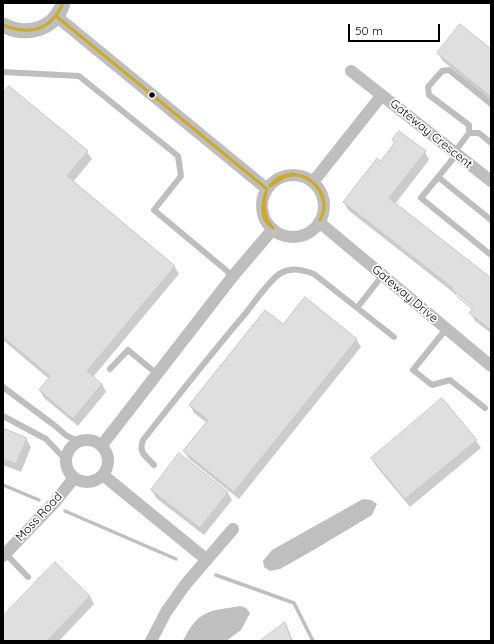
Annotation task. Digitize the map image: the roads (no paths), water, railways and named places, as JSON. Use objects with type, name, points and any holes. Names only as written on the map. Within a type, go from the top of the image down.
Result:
[{"type":"street","points":[[3,25],[12,30],[24,32],[36,30],[47,25],[56,16],[63,3]]},
{"type":"street","points":[[56,16],[267,189]]},
{"type":"street","points":[[351,71],[382,95]]},
{"type":"street","name":"Gateway Crescent","points":[[313,182],[382,95],[491,181]]},
{"type":"street","points":[[294,174],[304,176],[319,188],[323,196],[323,214],[319,222],[312,230],[303,235],[293,237],[283,235],[273,229],[264,215],[263,202],[267,189],[274,181],[283,176],[294,174]]},
{"type":"street","name":"Gateway Drive","points":[[319,222],[491,366]]},
{"type":"street","points":[[102,445],[233,276],[273,229]]},
{"type":"street","points":[[90,439],[102,445],[105,450],[108,466],[103,475],[92,482],[86,482],[74,478],[69,473],[66,466],[65,459],[67,452],[72,445],[78,441],[90,439]]},
{"type":"street","points":[[103,475],[207,560]]},
{"type":"street","name":"Moss Road","points":[[4,554],[54,502],[74,478]]},
{"type":"street","points":[[151,641],[166,612],[185,585],[233,529]]},
{"type":"lane","points":[[491,104],[449,70],[442,70],[428,87],[429,95],[469,125],[469,133],[455,154],[421,198],[491,255]]},
{"type":"lane","points":[[3,72],[79,76],[178,156],[181,176],[154,210],[233,276]]},
{"type":"lane","points":[[469,133],[478,133],[491,143]]},
{"type":"lane","points":[[438,177],[491,220]]},
{"type":"lane","points":[[154,465],[143,454],[141,449],[143,440],[276,276],[288,270],[305,271],[314,274],[394,337]]},
{"type":"lane","points":[[357,308],[382,276]]},
{"type":"lane","points":[[446,328],[413,370],[432,385],[450,380],[485,408]]},
{"type":"lane","points":[[110,369],[128,350],[157,374]]},
{"type":"lane","points":[[3,387],[67,436],[78,441]]},
{"type":"lane","points":[[3,416],[46,439],[65,459]]},
{"type":"lane","points":[[4,554],[28,577]]},
{"type":"waterway","points":[[3,485],[39,500]]},
{"type":"waterway","points":[[65,511],[176,559]]},
{"type":"waterway","points":[[216,575],[294,603],[313,641]]}]
